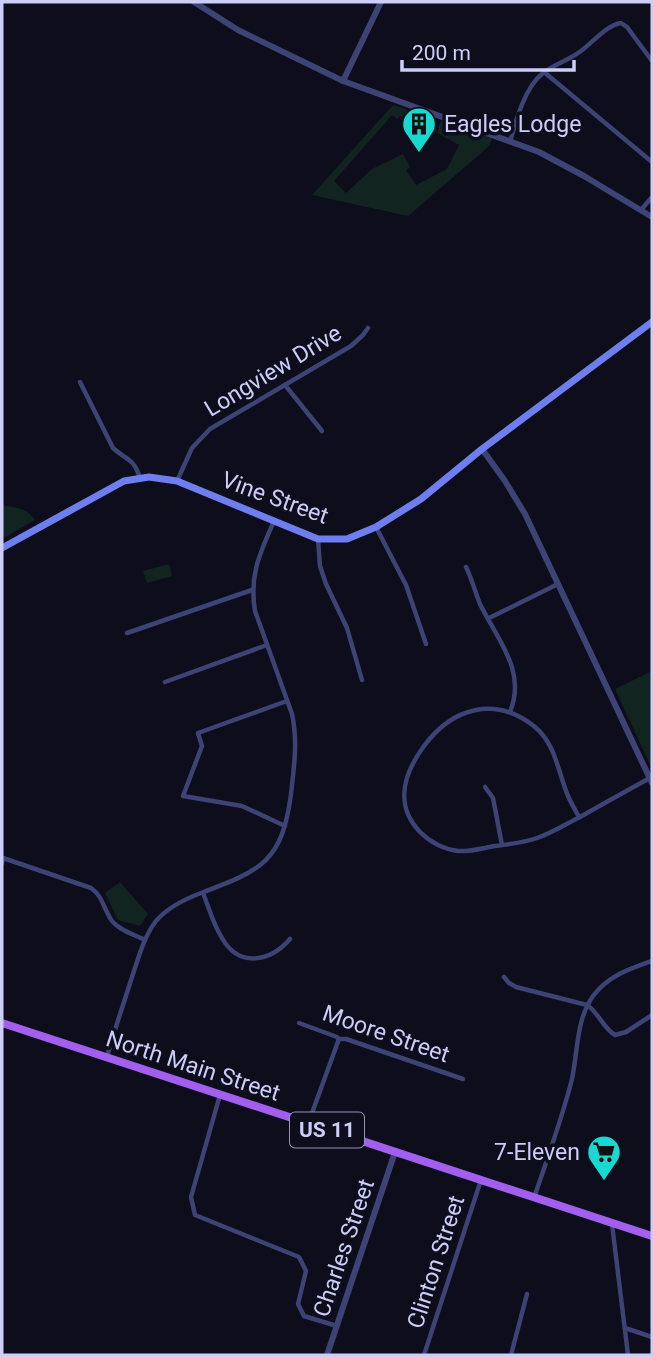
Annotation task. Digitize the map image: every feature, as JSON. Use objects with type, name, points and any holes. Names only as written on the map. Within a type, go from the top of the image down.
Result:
[{"type":"main road","name":"Vine Street","points":[[2,548],[124,481],[149,477],[177,481],[318,539],[347,539],[376,527],[421,499],[482,449],[652,322]]},
{"type":"main road","name":"North Main Street","points":[[2,1023],[652,1236]]},
{"type":"street","points":[[194,2],[238,30],[343,82],[539,152],[652,217]]},
{"type":"street","points":[[343,82],[382,2]]},
{"type":"street","points":[[510,142],[522,104],[544,72],[581,51],[618,23],[627,27],[652,61]]},
{"type":"street","points":[[544,72],[652,162]]},
{"type":"street","points":[[641,210],[652,197]]},
{"type":"street","name":"Longview Drive","points":[[177,481],[192,448],[206,432],[351,346],[368,328]]},
{"type":"street","points":[[80,382],[113,447],[136,465],[141,479]]},
{"type":"street","points":[[285,385],[322,432]]},
{"type":"street","points":[[482,449],[519,502],[651,780],[579,817],[539,837],[465,851],[436,845],[422,834],[410,819],[405,804],[407,773],[433,734],[459,715],[494,710],[510,712],[533,725],[549,744],[566,791],[579,817]]},
{"type":"street","points":[[107,1058],[145,940],[155,923],[182,901],[241,877],[265,862],[279,844],[285,827],[291,796],[295,728],[255,611],[253,590],[255,568],[274,521]]},
{"type":"street","points":[[376,527],[406,585],[426,644]]},
{"type":"street","points":[[318,539],[320,566],[347,628],[362,680]]},
{"type":"street","points":[[466,567],[479,600],[513,667],[515,694],[510,712]]},
{"type":"street","points":[[489,618],[558,584]]},
{"type":"street","points":[[127,633],[253,590]]},
{"type":"street","points":[[165,682],[267,645]]},
{"type":"street","points":[[285,827],[242,806],[183,796],[202,746],[198,733],[287,701]]},
{"type":"street","points":[[485,788],[493,798],[502,845]]},
{"type":"street","points":[[2,863],[3,859],[91,888],[98,894],[117,926],[145,940]]},
{"type":"street","points":[[203,892],[220,935],[234,952],[249,958],[265,957],[279,950],[290,939]]},
{"type":"street","points":[[534,1198],[571,1080],[579,1031],[587,1005],[612,977],[652,961]]},
{"type":"street","points":[[504,977],[516,987],[587,1005],[615,1035],[626,1032],[652,1015]]},
{"type":"street","name":"Moore Street","points":[[299,1023],[339,1039],[346,1039],[463,1079]]},
{"type":"street","points":[[308,1124],[339,1039]]},
{"type":"street","points":[[220,1096],[191,1197],[195,1215],[299,1257],[306,1271],[298,1304],[304,1316],[337,1326]]},
{"type":"street","name":"Charles Street","points":[[327,1355],[395,1152]]},
{"type":"street","name":"Clinton Street","points":[[424,1355],[481,1180]]},
{"type":"street","points":[[612,1223],[628,1355]]},
{"type":"street","points":[[511,1355],[527,1294]]},
{"type":"street","points":[[625,1328],[652,1337]]},
{"type":"green space","points":[[393,105],[430,117],[426,131],[413,126],[414,121],[400,116],[397,119],[392,115],[334,181],[346,193],[372,169],[403,154],[410,167],[406,170],[416,185],[447,169],[459,145],[437,133],[441,120],[492,136],[490,145],[408,216],[312,195]]},
{"type":"green space","points":[[2,505],[24,510],[35,520],[2,539]]},
{"type":"green space","points":[[169,564],[172,576],[147,583],[143,571]]},
{"type":"green space","points":[[652,671],[652,769],[615,689]]},
{"type":"green space","points":[[120,882],[148,914],[140,926],[118,920],[105,893]]},
{"type":"place","name":"Eagles Lodge","points":[[419,154]]},
{"type":"place","name":"7-Eleven","points":[[604,1182]]}]
